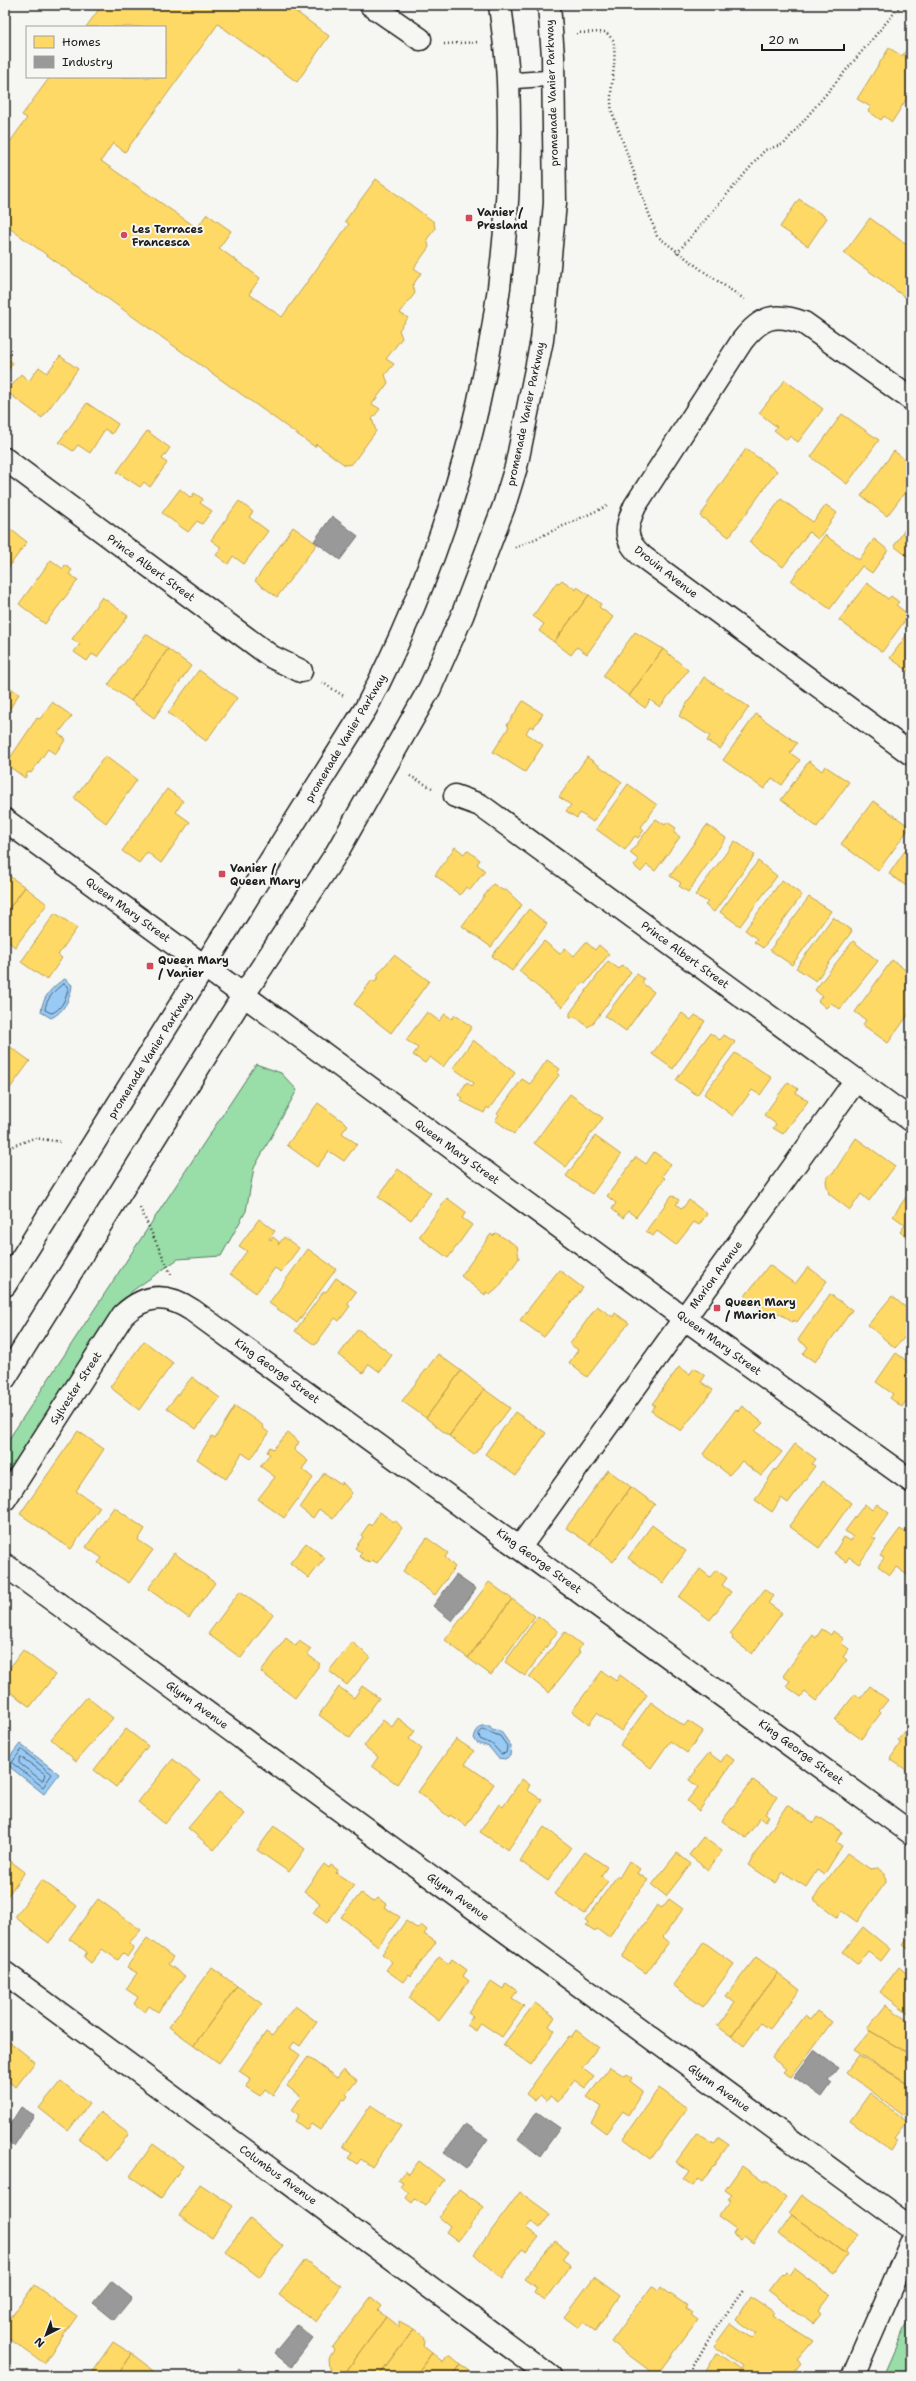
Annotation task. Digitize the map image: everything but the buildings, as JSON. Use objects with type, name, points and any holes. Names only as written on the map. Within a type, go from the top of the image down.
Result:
[{"type":"street","points":[[371,5],[420,39]]},
{"type":"street","name":"promenade Vanier Parkway","points":[[5,1285],[366,708],[389,665],[437,548],[464,468],[484,387],[493,338],[504,248],[507,204],[508,81],[500,5]]},
{"type":"street","name":"promenade Vanier Parkway","points":[[5,1378],[243,996],[336,854],[430,688],[448,649],[504,506],[516,467],[535,378],[548,298],[555,203],[554,78],[549,5]]},
{"type":"street","points":[[770,318],[788,317],[804,323],[911,399]]},
{"type":"street","name":"Drouin Avenue","points":[[770,318],[756,325],[742,341],[635,506],[628,528],[629,541],[634,550],[911,754]]},
{"type":"street","name":"Prince Albert Street","points":[[5,460],[272,656],[301,671]]},
{"type":"street","name":"Prince Albert Street","points":[[455,796],[480,805],[911,1120]]},
{"type":"street","name":"Queen Mary Street","points":[[5,820],[205,966],[243,996],[911,1481]]},
{"type":"street","name":"Marion Avenue","points":[[520,1547],[856,1080]]},
{"type":"street","name":"Sylvester Street","points":[[5,1499],[123,1315],[143,1300],[169,1299]]},
{"type":"street","name":"King George Street","points":[[169,1299],[192,1310],[520,1547],[911,1833]]},
{"type":"street","name":"Glynn Avenue","points":[[5,1564],[911,2228]]},
{"type":"street","name":"Columbus Avenue","points":[[5,1973],[550,2376]]},
{"type":"street","points":[[853,2376],[911,2243]]},
{"type":"lane","points":[[508,81],[554,78]]},
{"type":"path","points":[[677,253],[765,150],[784,144],[901,5]]},
{"type":"path","points":[[586,32],[606,32],[611,35],[613,40],[614,60],[610,96],[612,112],[654,229],[660,240],[770,318]]},
{"type":"path","points":[[515,548],[616,502],[635,506]]},
{"type":"path","points":[[301,671],[366,708]]},
{"type":"path","points":[[387,764],[408,774],[425,786],[455,796]]},
{"type":"path","points":[[5,1149],[34,1138],[62,1142]]},
{"type":"path","points":[[138,1204],[170,1270],[169,1299]]},
{"type":"path","points":[[688,2376],[711,2335],[744,2289]]},
{"type":"green space","points":[[256,1064],[281,1073],[297,1090],[254,1168],[246,1211],[221,1256],[178,1259],[132,1291],[5,1486],[5,1445]]},
{"type":"green space","points":[[911,2312],[911,2376],[883,2376]]},
{"type":"water","points":[[65,979],[72,985],[70,995],[63,1009],[51,1018],[41,1012],[43,1002],[52,988]]},
{"type":"water","points":[[481,1726],[490,1726],[493,1731],[497,1730],[502,1733],[511,1746],[510,1756],[505,1759],[498,1758],[489,1747],[477,1743],[474,1738],[476,1732]]},
{"type":"water","points":[[20,1744],[59,1774],[44,1794],[5,1763]]},
{"type":"place","name":"Vanier / Presland","points":[[469,218]]},
{"type":"place","name":"Les Terraces Francesca","points":[[124,235]]},
{"type":"place","name":"Vanier / Queen Mary","points":[[222,874]]},
{"type":"place","name":"Queen Mary / Vanier","points":[[150,966]]},
{"type":"place","name":"Queen Mary / Marion","points":[[717,1308]]}]
